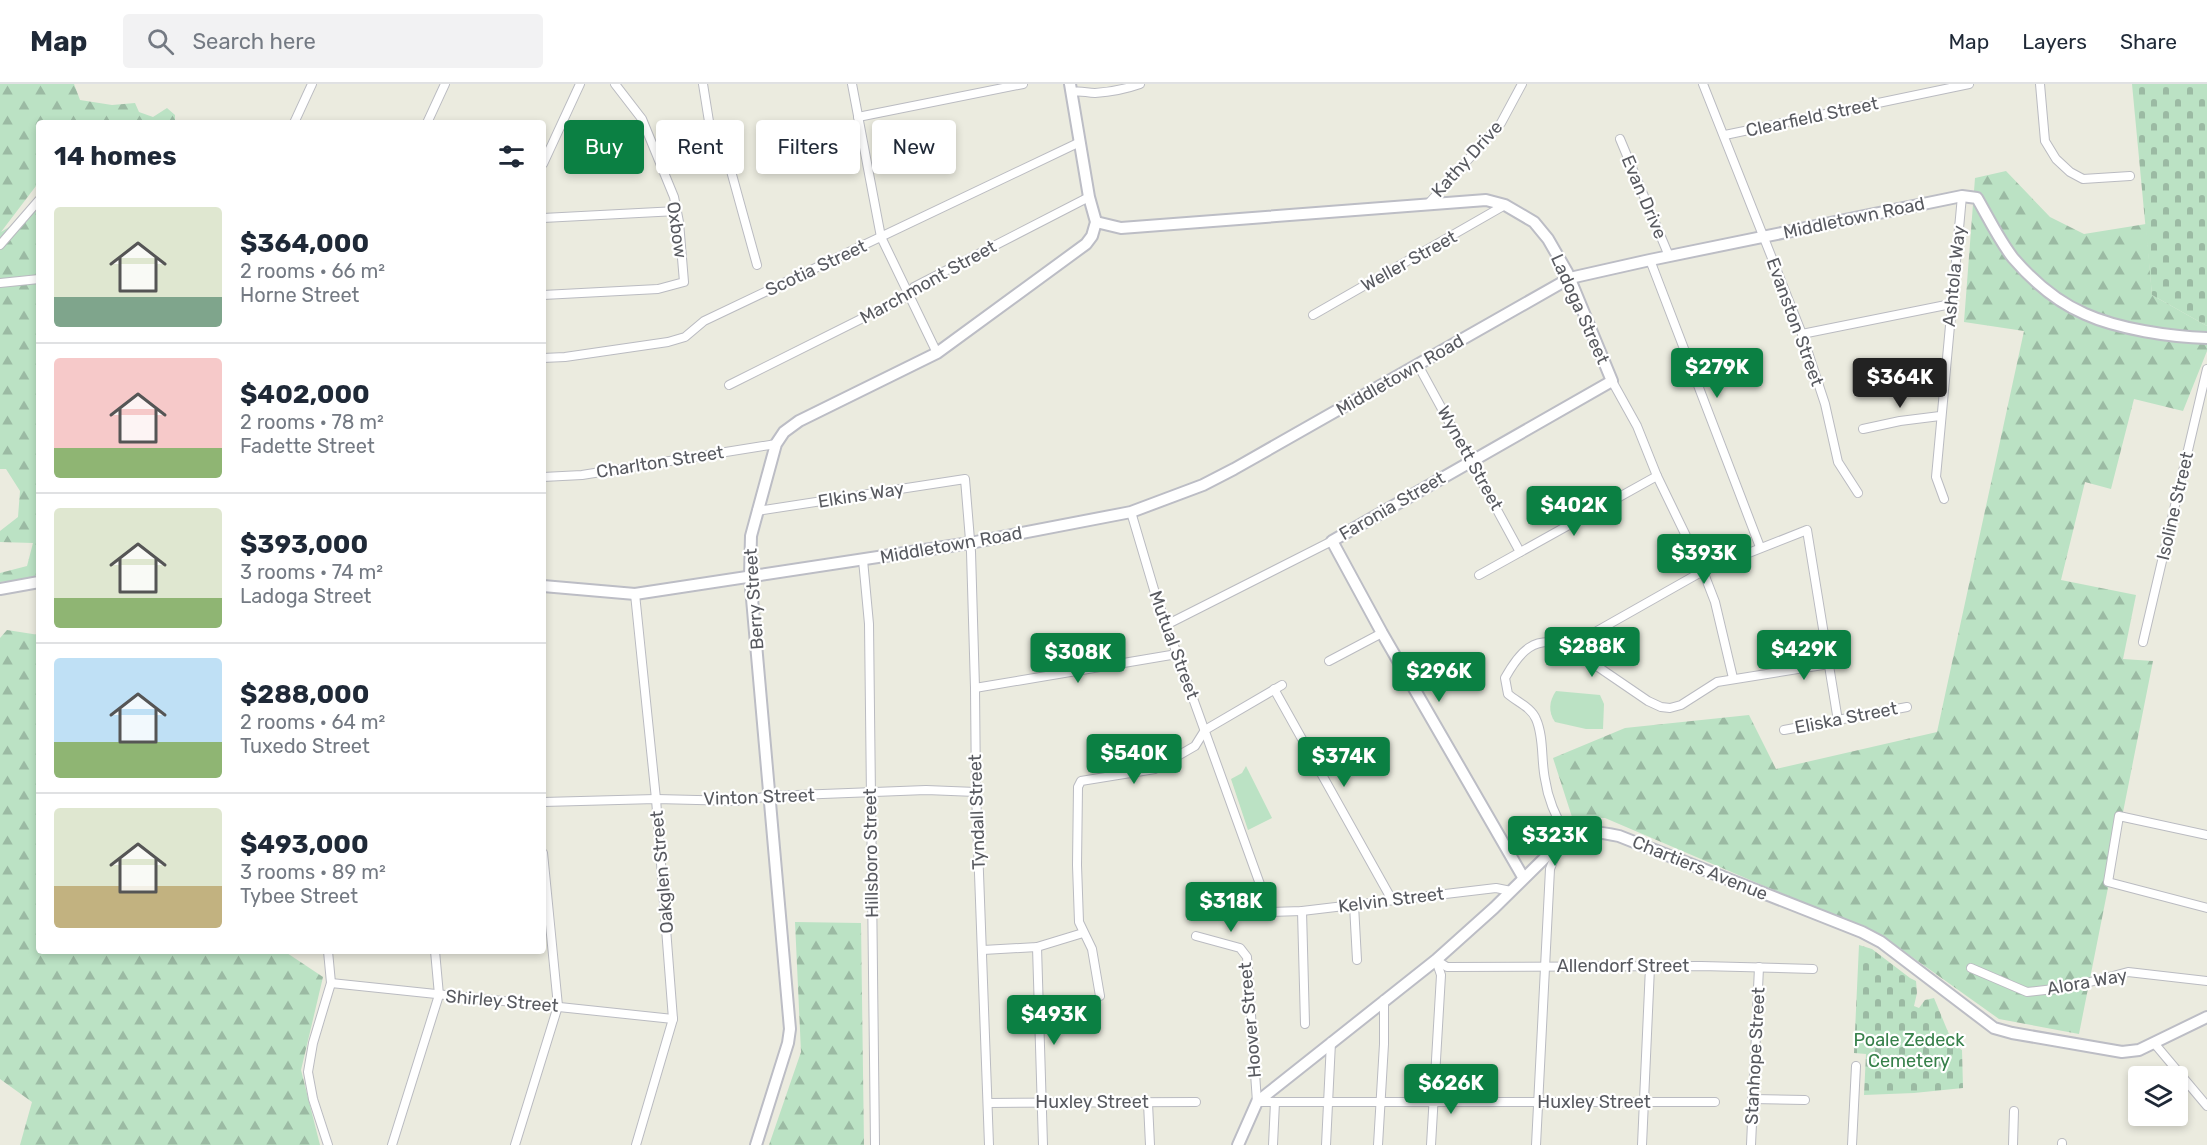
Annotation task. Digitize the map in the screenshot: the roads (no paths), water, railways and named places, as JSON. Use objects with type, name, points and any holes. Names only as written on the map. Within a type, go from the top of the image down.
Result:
[{"type":"street","points":[[295,120],[312,84]]},
{"type":"street","points":[[428,120],[445,84]]},
{"type":"street","points":[[546,158],[580,84]]},
{"type":"street","name":"Oxbow","points":[[546,295],[658,290],[684,282],[674,197],[642,119],[615,84]]},
{"type":"street","points":[[702,84],[711,134],[731,171],[757,265]]},
{"type":"street","points":[[852,84],[881,237],[937,353]]},
{"type":"street","points":[[858,117],[1023,84]]},
{"type":"street","points":[[1096,222],[1089,197],[1070,88],[1094,93],[1125,89],[1140,84]]},
{"type":"street","name":"Kathy Drive","points":[[1428,203],[1502,123],[1522,84]]},
{"type":"street","name":"Evanston Street","points":[[1703,84],[1802,334],[1825,404],[1838,462],[1858,493]]},
{"type":"street","name":"Clearfield Street","points":[[1725,135],[1969,84]]},
{"type":"street","points":[[2040,84],[2045,141],[2056,159],[2070,172],[2083,179],[2130,176]]},
{"type":"street","name":"Evan Drive","points":[[1620,139],[1669,256]]},
{"type":"street","name":"Scotia Street","points":[[546,358],[668,342],[685,337],[704,321],[1080,142]]},
{"type":"street","points":[[1962,196],[1977,198],[2011,256],[2038,285],[2084,314],[2165,335],[2207,338]]},
{"type":"street","name":"Middletown Road","points":[[546,586],[634,594],[970,543],[1131,512],[1203,485],[1234,469],[1570,278],[1962,196]]},
{"type":"street","name":"Ashtola Way","points":[[1944,499],[1936,477],[1962,196]]},
{"type":"street","name":"Marchmont Street","points":[[729,385],[909,295],[914,287],[1089,197]]},
{"type":"street","name":"Ladoga Street","points":[[1096,222],[1121,228],[1486,200],[1505,205],[1534,222],[1548,239],[1570,278],[1612,381],[1637,426],[1657,476],[1703,571],[1715,602],[1733,678]]},
{"type":"street","points":[[0,245],[36,203]]},
{"type":"street","name":"Weller Street","points":[[1313,315],[1505,205]]},
{"type":"street","points":[[546,218],[677,211]]},
{"type":"street","name":"Berry Street","points":[[756,1145],[788,1043],[790,1029],[750,576],[751,536],[776,444],[783,432],[799,421],[937,353],[1086,244],[1092,236],[1096,222]]},
{"type":"street","points":[[1650,260],[1760,547]]},
{"type":"street","points":[[0,283],[36,279]]},
{"type":"street","points":[[1802,334],[1951,304]]},
{"type":"street","name":"Wynett Street","points":[[1418,365],[1520,552]]},
{"type":"street","name":"Isoline Street","points":[[2144,642],[2206,374]]},
{"type":"street","name":"Faronia Street","points":[[1168,624],[1332,541],[1612,381]]},
{"type":"street","points":[[1863,429],[1940,416]]},
{"type":"street","name":"Charlton Street","points":[[546,477],[582,474],[776,444]]},
{"type":"street","points":[[1479,575],[1657,476]]},
{"type":"street","name":"Elkins Way","points":[[757,511],[965,479]]},
{"type":"street","name":"Tyndall Street","points":[[965,479],[970,543],[988,1145]]},
{"type":"street","name":"Mutual Street","points":[[1131,512],[1155,593],[1270,912]]},
{"type":"street","points":[[1597,632],[1703,571],[1807,530],[1838,721]]},
{"type":"street","points":[[1332,541],[1382,633],[1523,877]]},
{"type":"street","name":"Hillsboro Street","points":[[863,560],[869,624],[875,1145]]},
{"type":"street","points":[[0,589],[36,583]]},
{"type":"street","name":"Oakglen Street","points":[[634,594],[656,799],[673,1019],[636,1145]]},
{"type":"street","points":[[1329,661],[1382,633]]},
{"type":"street","points":[[1567,836],[1553,812],[1545,780],[1540,733],[1535,717],[1508,694],[1505,678],[1526,648],[1537,643],[1552,641],[1566,645],[1648,700],[1661,707],[1670,708],[1681,705],[1717,682],[1829,664]]},
{"type":"street","points":[[975,688],[1177,654]]},
{"type":"street","points":[[1100,996],[1092,949],[1080,922],[1077,865],[1078,787],[1081,781],[1155,769],[1195,746],[1205,730],[1282,685]]},
{"type":"street","points":[[1274,689],[1392,900]]},
{"type":"street","name":"Eliska Street","points":[[1784,730],[1907,707]]},
{"type":"street","name":"Vinton Street","points":[[546,802],[656,799],[738,801],[771,796],[870,792],[926,790],[976,792]]},
{"type":"street","points":[[2207,835],[2119,816],[2108,882],[2207,908]]},
{"type":"street","name":"Chartiers Avenue","points":[[1567,836],[1578,832],[1596,831],[1619,836],[1862,932],[1881,942],[1994,1028],[2122,1052],[2139,1050],[2207,1017]]},
{"type":"street","points":[[1238,1145],[1257,1102],[1436,960],[1567,836]]},
{"type":"street","points":[[1536,1145],[1550,869],[1556,852],[1567,836]]},
{"type":"street","points":[[515,1145],[558,1006],[546,884]]},
{"type":"street","name":"Kelvin Street","points":[[1270,912],[1302,911],[1496,888],[1511,891]]},
{"type":"street","points":[[1354,904],[1357,960]]},
{"type":"street","points":[[1302,911],[1305,1024]]},
{"type":"street","points":[[983,950],[1038,947],[1083,933]]},
{"type":"street","name":"Hoover Street","points":[[1196,936],[1240,948],[1247,957],[1257,1102]]},
{"type":"street","points":[[1038,947],[1043,1145]]},
{"type":"street","points":[[328,954],[331,983],[313,1043],[308,1072],[313,1099],[328,1145]]},
{"type":"street","points":[[392,1145],[439,995],[435,954]]},
{"type":"street","points":[[1431,1145],[1441,975],[1436,960]]},
{"type":"street","name":"Allendorf Street","points":[[1436,960],[1447,967],[1813,969]]},
{"type":"street","points":[[1642,1145],[1650,967]]},
{"type":"street","name":"Stanhope Street","points":[[1751,1145],[1759,967]]},
{"type":"street","name":"Alora Way","points":[[1971,968],[2027,992],[2071,987],[2128,972],[2207,981]]},
{"type":"street","name":"Shirley Street","points":[[331,983],[673,1019]]},
{"type":"street","points":[[1378,1145],[1384,1044],[1384,999]]},
{"type":"street","points":[[1326,1145],[1331,1042]]},
{"type":"street","points":[[2154,1043],[2207,1106]]},
{"type":"street","points":[[1852,1145],[1856,1066]]},
{"type":"street","points":[[1752,1099],[1805,1100]]},
{"type":"street","name":"Huxley Street","points":[[988,1103],[1196,1101]]},
{"type":"street","name":"Huxley Street","points":[[1257,1102],[1715,1102]]},
{"type":"street","points":[[1273,1145],[1275,1102]]},
{"type":"street","points":[[1149,1103],[1150,1145]]},
{"type":"street","points":[[2013,1145],[2014,1111]]},
{"type":"park label","name":"Poale Zedeck Cemetery","points":[[1909,1050]]}]
